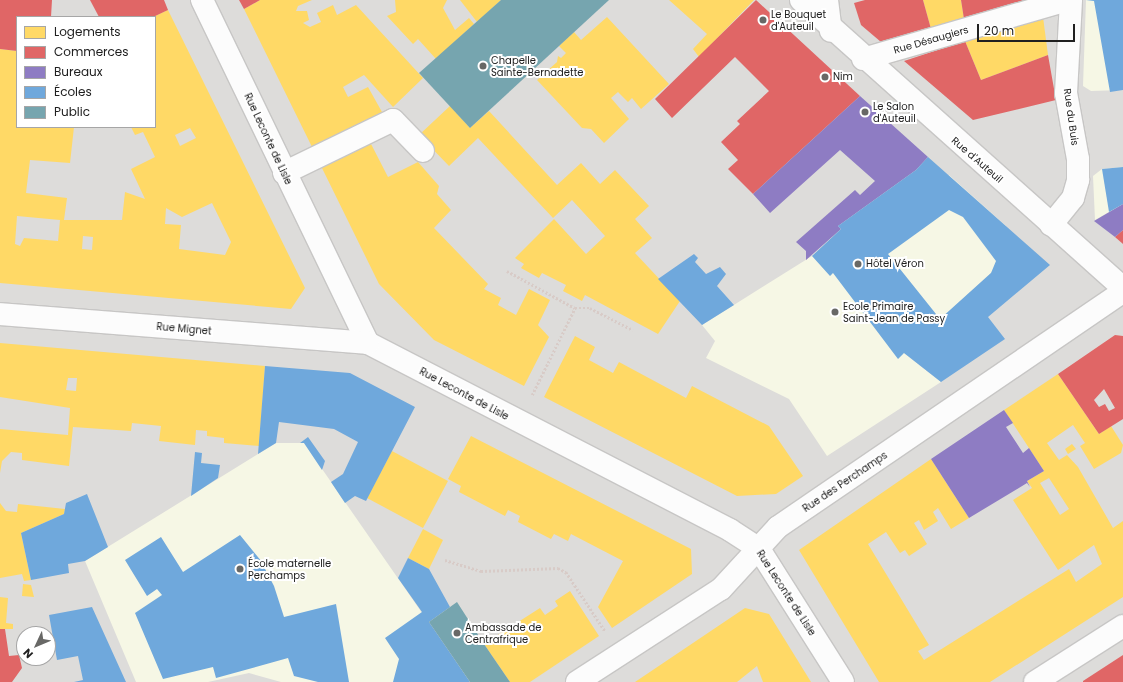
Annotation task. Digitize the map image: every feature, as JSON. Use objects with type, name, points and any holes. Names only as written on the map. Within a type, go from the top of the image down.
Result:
[{"type":"street","name":"Rue Leconte de Lisle","points":[[202,0],[284,173],[368,343],[518,423],[730,530],[759,549],[843,682]]},
{"type":"street","name":"Rue d'Auteuil","points":[[801,0],[831,31],[1123,288]]},
{"type":"street","points":[[827,0],[831,31]]},
{"type":"street","name":"Rue Désaugiers","points":[[863,59],[1068,0]]},
{"type":"street","name":"Rue du Buis","points":[[1051,225],[1073,198],[1078,180],[1078,159],[1066,93],[1071,0]]},
{"type":"street","points":[[284,173],[393,120],[423,151]]},
{"type":"street","name":"Rue des Perchamps","points":[[577,682],[721,589],[778,528],[1123,292]]},
{"type":"street","name":"Rue Mignet","points":[[0,314],[368,343]]},
{"type":"street","points":[[1035,682],[1123,626]]},
{"type":"path","points":[[506,271],[575,308],[590,308],[633,330]]},
{"type":"path","points":[[518,423],[575,308]]},
{"type":"path","points":[[445,560],[481,571],[558,568],[566,572],[608,636]]},
{"type":"shaded area","points":[[0,0],[1123,0],[1123,682],[0,682]]},
{"type":"shaded area","points":[[1086,0],[1123,0],[1123,90],[1091,91],[1083,86]]},
{"type":"shaded area","points":[[1123,167],[1123,204],[1095,220],[1093,176],[1102,169]]},
{"type":"shaded area","name":"Ecole Primaire Saint-Jean de Passy","points":[[949,175],[1006,226],[1004,261],[904,353],[941,382],[827,456],[789,399],[706,358],[715,341],[702,325],[812,256],[841,229],[884,229]]},
{"type":"shaded area","name":"École maternelle Perchamps","points":[[276,443],[304,443],[470,682],[281,682],[249,673],[208,682],[136,682],[85,561]]},
{"type":"building: Logements","points":[[260,0],[312,0],[298,6],[296,11],[307,11],[309,20],[303,23],[310,27],[321,22],[317,13],[333,5],[337,15],[356,5],[423,78],[393,107],[364,75],[343,87],[348,97],[368,87],[382,112],[313,149],[244,9]]},
{"type":"building: Logements","points":[[395,0],[447,0],[443,8],[455,30],[469,18],[474,24],[436,59],[418,39],[413,44],[387,16],[396,12]]},
{"type":"building: Logements","points":[[460,0],[501,0],[477,22]]},
{"type":"building: Logements","points":[[669,0],[754,0],[699,57],[693,49],[707,34]]},
{"type":"building: Logements","points":[[923,0],[961,0],[964,19],[931,29]]},
{"type":"building: Logements","points":[[168,10],[305,288],[291,309],[0,283],[0,49],[16,51],[16,128],[74,128],[70,163],[30,160],[26,193],[67,198],[64,220],[122,220],[125,192],[145,199],[131,169],[155,157],[143,132],[135,135],[132,128],[156,128],[155,16]],"holes":[[[190,128],[196,138],[180,146],[175,135]],[[212,203],[231,242],[225,255],[179,249],[181,225],[165,224],[166,208],[182,217]],[[17,216],[60,220],[58,241],[24,238],[20,246],[15,244]],[[83,236],[93,237],[92,250],[82,249]]]},
{"type":"building: Logements","points":[[607,17],[669,84],[641,109],[632,98],[628,102],[618,92],[611,98],[629,119],[604,143],[591,129],[582,128],[537,80],[557,62],[558,56],[561,58],[566,53],[559,46],[574,32],[581,40]]},
{"type":"building: Logements","points":[[1043,17],[1048,55],[981,80],[965,41]]},
{"type":"building: Logements","points":[[450,106],[470,128],[489,111],[557,185],[581,163],[600,184],[615,170],[649,206],[635,219],[652,238],[635,253],[680,301],[658,334],[585,295],[582,301],[563,291],[566,285],[542,273],[539,278],[521,268],[524,264],[515,258],[554,219],[586,254],[605,236],[572,200],[553,218],[478,138],[449,166],[419,135]]},
{"type":"building: Logements","points":[[370,142],[388,177],[418,162],[439,186],[437,194],[451,210],[434,228],[488,284],[484,289],[501,298],[498,305],[516,315],[529,289],[550,300],[538,325],[549,337],[524,386],[434,340],[379,284],[321,166]]},
{"type":"building: Logements","points":[[575,336],[595,347],[589,360],[613,373],[619,362],[686,398],[692,386],[769,426],[803,476],[776,494],[737,496],[544,397]]},
{"type":"building: Logements","points":[[0,343],[265,366],[259,446],[224,443],[224,438],[207,436],[207,431],[196,430],[195,445],[159,441],[161,426],[132,423],[131,431],[73,427],[69,466],[22,460],[22,453],[11,452],[2,461],[0,473],[0,429],[68,435],[70,408],[0,397]],"holes":[[[68,378],[77,378],[76,391],[66,390]]]},
{"type":"building: Logements","points":[[1058,374],[1099,434],[1111,426],[1123,445],[1121,453],[1094,469],[1080,446],[1085,443],[1073,425],[1047,443],[1059,460],[1067,455],[1078,467],[1113,528],[1123,521],[1123,597],[990,682],[879,682],[799,550],[931,459],[969,518],[951,529],[938,508],[933,512],[938,521],[924,530],[919,520],[914,523],[927,544],[909,556],[905,550],[900,553],[886,532],[868,544],[929,645],[918,651],[924,660],[1069,569],[1076,582],[1102,564],[1094,545],[1058,570],[1013,500],[1032,488],[1027,481],[1044,471],[1004,410]],"holes":[[[1049,478],[1069,509],[1060,515],[1040,483]]]},
{"type":"building: Logements","points":[[471,436],[691,549],[692,574],[612,628],[598,607],[623,561],[571,534],[568,541],[554,534],[551,539],[518,522],[520,516],[508,510],[505,516],[459,492],[461,486],[448,479]]},
{"type":"building: Logements","points":[[1072,444],[1076,449],[1068,454],[1065,449]]},
{"type":"building: Logements","points":[[392,451],[448,481],[423,528],[367,498]]},
{"type":"building: Logements","points":[[0,503],[6,511],[17,512],[18,504],[65,509],[64,514],[21,533],[31,580],[24,581],[22,574],[0,578]]},
{"type":"building: Logements","points":[[423,529],[443,540],[429,569],[408,558]]},
{"type":"building: Logements","points":[[23,584],[31,585],[34,597],[22,596]]},
{"type":"building: Logements","points":[[570,591],[599,636],[530,682],[510,682],[484,644],[540,608],[545,615],[558,606],[555,601]]},
{"type":"building: Logements","points":[[0,597],[8,598],[6,623],[13,624],[13,629],[0,629]]},
{"type":"building: Logements","points":[[745,608],[769,614],[811,682],[763,682],[757,666],[737,682],[635,682]]},
{"type":"building: Commerces","points":[[0,0],[52,0],[51,16],[16,16],[16,51],[0,49]]},
{"type":"building: Commerces","points":[[90,0],[164,0],[168,10],[155,16],[98,16]]},
{"type":"building: Commerces","points":[[239,0],[260,0],[244,9]]},
{"type":"building: Commerces","points":[[756,0],[860,96],[753,194],[728,169],[738,160],[721,142],[740,124],[737,121],[769,91],[735,57],[672,118],[655,99]]},
{"type":"building: Commerces","points":[[865,0],[923,0],[931,29],[881,42],[861,25],[854,3]]},
{"type":"building: Commerces","points":[[961,0],[1033,0],[964,19]]},
{"type":"building: Commerces","points":[[965,41],[981,80],[1048,55],[1056,100],[973,120],[904,61]]},
{"type":"building: Commerces","points":[[1123,230],[1123,244],[1115,237]]},
{"type":"building: Commerces","points":[[1115,335],[1123,336],[1123,419],[1099,434],[1058,374]],"holes":[[[1104,389],[1115,408],[1109,411],[1105,404],[1099,407],[1094,400]]]},
{"type":"building: Commerces","points":[[0,629],[5,629],[9,656],[16,655],[16,666],[22,666],[22,668],[12,682],[0,682]]},
{"type":"building: Commerces","points":[[1123,655],[1123,682],[1083,682],[1083,681]]},
{"type":"building: Bureaux","points":[[860,96],[928,157],[916,170],[838,226],[841,229],[806,260],[806,251],[796,242],[855,190],[860,195],[875,181],[840,150],[770,213],[753,194]]},
{"type":"building: Bureaux","points":[[1123,204],[1123,230],[1115,237],[1094,221]]},
{"type":"building: Bureaux","points":[[1004,410],[1013,423],[1006,427],[1023,453],[1029,448],[1044,471],[1027,481],[1030,487],[1027,483],[969,518],[931,459]]},
{"type":"building: Écoles","points":[[1086,0],[1123,0],[1123,90],[1110,92],[1094,1]]},
{"type":"building: Écoles","points":[[928,157],[1050,265],[988,317],[1005,339],[941,382],[904,353],[898,359],[833,273],[830,276],[812,256],[841,229],[838,226],[916,170]],"holes":[[[949,210],[963,217],[996,261],[991,273],[940,319],[888,254]]]},
{"type":"building: Écoles","points":[[1123,167],[1123,204],[1109,212],[1102,169]]},
{"type":"building: Écoles","points":[[694,254],[698,258],[695,262],[706,274],[720,267],[726,274],[717,286],[734,305],[702,325],[658,279]]},
{"type":"building: Écoles","points":[[265,366],[350,373],[415,407],[366,501],[355,496],[345,503],[331,482],[343,474],[358,442],[334,429],[279,422],[276,443],[258,454]]},
{"type":"building: Écoles","points":[[308,437],[325,461],[322,470],[304,443],[300,443]]},
{"type":"building: Écoles","points":[[195,452],[202,453],[201,463],[220,465],[218,478],[191,496]]},
{"type":"building: Écoles","points":[[87,494],[108,547],[85,561],[68,564],[69,573],[31,580],[21,533],[64,514],[66,503]]},
{"type":"building: Écoles","points":[[240,535],[262,562],[266,562],[263,565],[274,586],[284,617],[336,604],[349,682],[318,682],[294,676],[288,658],[216,678],[213,667],[163,679],[135,613],[162,595],[157,589],[147,596],[125,560],[161,537],[183,572]]},
{"type":"building: Écoles","points":[[408,558],[429,569],[450,607],[429,622],[470,682],[393,682],[399,659],[385,638],[422,612],[398,578]]},
{"type":"building: Écoles","points":[[92,607],[126,682],[74,682],[83,680],[78,656],[57,660],[56,626],[51,626],[49,615]]},
{"type":"building: Public","name":"Chapelle Sainte-Bernadette","points":[[501,0],[609,0],[470,128],[419,73]]},
{"type":"building: Public","name":"Ambassade de Centrafrique","points":[[457,602],[510,682],[470,682],[429,622]]},
{"type":"place","name":"Le Bouquet d'Auteuil","points":[[763,20]]},
{"type":"place","name":"Chapelle Sainte-Bernadette","points":[[483,66]]},
{"type":"place","name":"Nim","points":[[825,77]]},
{"type":"place","name":"Le Salon d'Auteuil","points":[[865,112]]},
{"type":"place","name":"Hôtel Véron","points":[[858,264]]},
{"type":"place","name":"Ecole Primaire Saint-Jean de Passy","points":[[835,312]]},
{"type":"place","name":"École maternelle Perchamps","points":[[240,569]]},
{"type":"place","name":"Ambassade de Centrafrique","points":[[457,633]]}]
